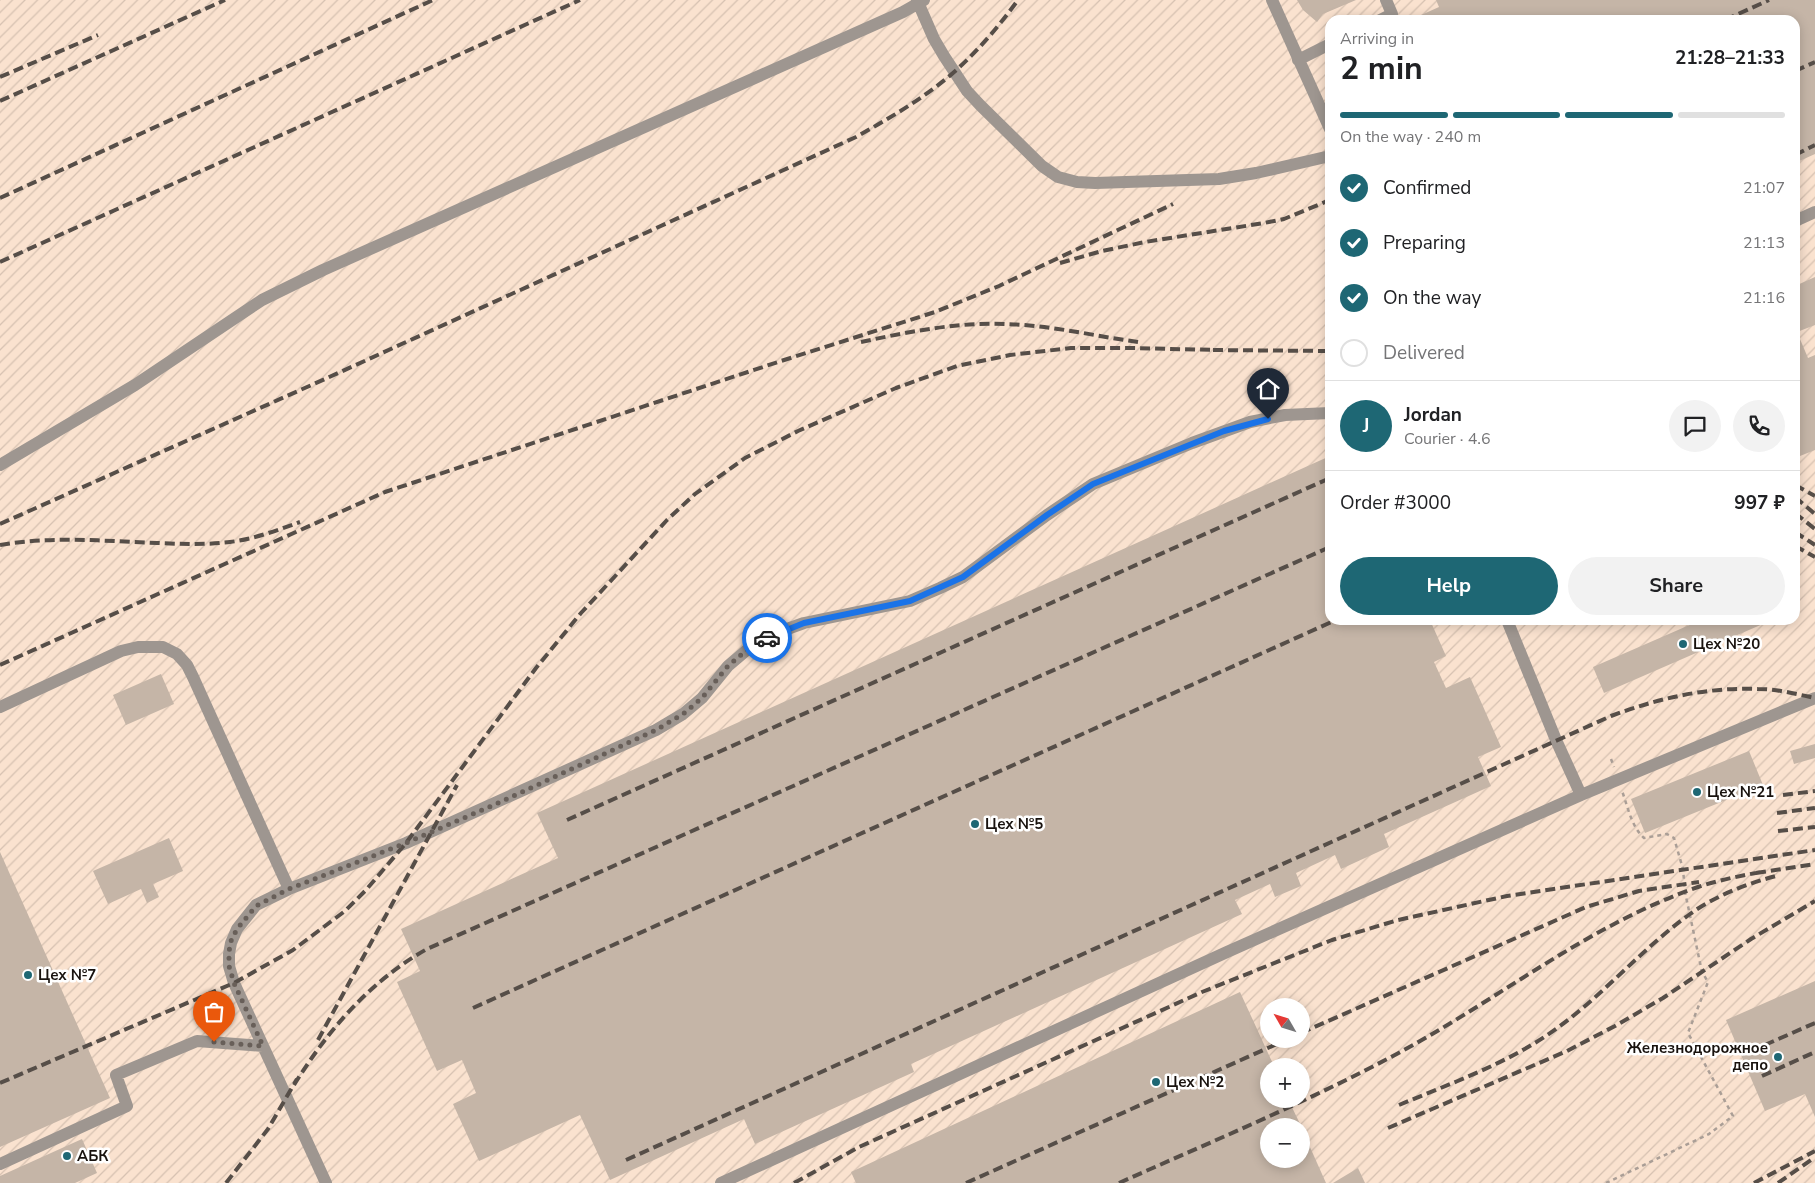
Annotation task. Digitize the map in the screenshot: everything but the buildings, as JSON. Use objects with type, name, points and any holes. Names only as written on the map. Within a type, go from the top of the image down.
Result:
[{"type":"street","points":[[1272,0],[1325,118]]},
{"type":"street","points":[[1386,0],[1392,14],[1390,15]]},
{"type":"street","points":[[0,465],[135,385],[262,300],[323,270],[885,20],[920,1],[934,39],[967,91],[1042,166],[1058,177],[1077,182],[1095,183],[1219,179],[1256,173],[1325,157]]},
{"type":"street","points":[[1298,60],[1325,46]]},
{"type":"street","points":[[1800,218],[1815,212]]},
{"type":"street","points":[[326,1183],[234,983],[229,966],[230,943],[245,917],[256,906],[289,889],[406,843],[656,730],[683,714],[702,698],[728,666],[748,649],[773,634],[804,623],[910,601],[963,577],[1047,515],[1093,484],[1250,422],[1286,415],[1325,413]]},
{"type":"street","points":[[1509,625],[1556,740],[1581,795]]},
{"type":"street","points":[[0,707],[121,651],[150,645],[163,647],[177,654],[187,664],[289,889]]},
{"type":"street","points":[[721,1183],[1228,952],[1581,795],[1815,698]]},
{"type":"street","points":[[0,1164],[127,1106],[116,1075],[197,1040],[263,1046]]},
{"type":"path","points":[[1606,1183],[1709,1134],[1733,1116],[1688,1033],[1708,982],[1702,972],[1685,892],[1683,869],[1674,838],[1667,834],[1644,838],[1639,833],[1634,826],[1611,759]]},
{"type":"shaded area","points":[[0,0],[1815,0],[1815,1183],[0,1183]]},
{"type":"railway","points":[[0,101],[225,0]]},
{"type":"railway","points":[[0,198],[433,0]]},
{"type":"railway","points":[[0,262],[580,0]]},
{"type":"railway","points":[[0,524],[325,379],[856,137],[906,107],[953,73],[988,38],[1018,0]]},
{"type":"railway","points":[[1736,15],[1769,0]]},
{"type":"railway","points":[[0,77],[98,35]]},
{"type":"railway","points":[[1800,69],[1815,62]]},
{"type":"railway","points":[[1800,152],[1815,145]]},
{"type":"railway","points":[[1060,263],[1102,251],[1145,242],[1284,219],[1325,202]]},
{"type":"railway","points":[[0,665],[385,492],[935,312],[999,286],[1173,204]]},
{"type":"railway","points":[[861,342],[933,328],[987,324],[1039,326],[1138,342]]},
{"type":"railway","points":[[0,1083],[234,983],[293,950],[345,911],[366,890],[406,843],[536,668],[581,613],[667,520],[695,494],[745,458],[798,431],[896,388],[957,366],[1010,355],[1071,348],[1218,350]]},
{"type":"railway","points":[[1213,350],[1325,351]]},
{"type":"railway","points":[[567,820],[1325,480]]},
{"type":"railway","points":[[1800,488],[1815,496]]},
{"type":"railway","points":[[1800,501],[1815,514]]},
{"type":"railway","points":[[1800,517],[1815,529]]},
{"type":"railway","points":[[0,545],[58,540],[185,544],[221,543],[239,541],[300,522]]},
{"type":"railway","points":[[1800,535],[1815,545]]},
{"type":"railway","points":[[294,1085],[321,1045],[352,1008],[387,976],[427,949],[1325,549]]},
{"type":"railway","points":[[1800,549],[1815,557]]},
{"type":"railway","points":[[473,1008],[1325,625]]},
{"type":"railway","points":[[626,1160],[1611,716],[1665,699],[1720,690],[1765,689],[1815,698]]},
{"type":"railway","points":[[318,1040],[457,785]]},
{"type":"railway","points":[[1783,795],[1815,791]]},
{"type":"railway","points":[[1777,813],[1815,808]]},
{"type":"railway","points":[[1778,831],[1815,827]]},
{"type":"railway","points":[[794,1183],[859,1147],[1202,992],[1332,940],[1398,920],[1507,896],[1815,850]]},
{"type":"railway","points":[[1756,873],[1815,864]]},
{"type":"railway","points":[[1119,1183],[1334,1086],[1404,1050],[1621,920],[1659,902],[1698,887],[1761,872]]},
{"type":"railway","points":[[1399,1105],[1502,1061],[1542,1039],[1577,1013],[1656,941],[1690,914],[1731,891],[1776,876]]},
{"type":"railway","points":[[1310,1029],[1586,907],[1639,891],[1699,882]]},
{"type":"railway","points":[[1388,1128],[1567,1051],[1615,1026],[1663,998],[1751,939],[1815,901]]},
{"type":"railway","points":[[1751,1051],[1815,1023]]},
{"type":"railway","points":[[966,1183],[1268,1048]]},
{"type":"railway","points":[[1762,1076],[1815,1052]]},
{"type":"railway","points":[[226,1183],[268,1129],[297,1079]]},
{"type":"railway","points":[[1754,1183],[1815,1151]]},
{"type":"railway","points":[[1778,1183],[1811,1160]]},
{"type":"way so far","points":[[214,1042],[263,1046],[234,983],[229,966],[230,943],[245,917],[256,906],[289,889],[406,843],[496,804],[656,730],[683,714],[702,698],[728,666],[748,649],[767,638]]},
{"type":"place","name":"Цех №20","points":[[1683,644]]},
{"type":"place","name":"Цех №21","points":[[1697,792]]},
{"type":"place","name":"Цех №5","points":[[975,824]]},
{"type":"place","name":"Цех №7","points":[[28,975]]},
{"type":"place","name":"Железнодорожное депо","points":[[1778,1057]]},
{"type":"place","name":"Цех №2","points":[[1156,1082]]},
{"type":"place","name":"АБК","points":[[67,1156]]},
{"type":"route","points":[[767,638],[804,623],[910,601],[940,588],[963,577],[1069,499],[1093,484],[1224,431],[1250,422],[1268,419]]}]
